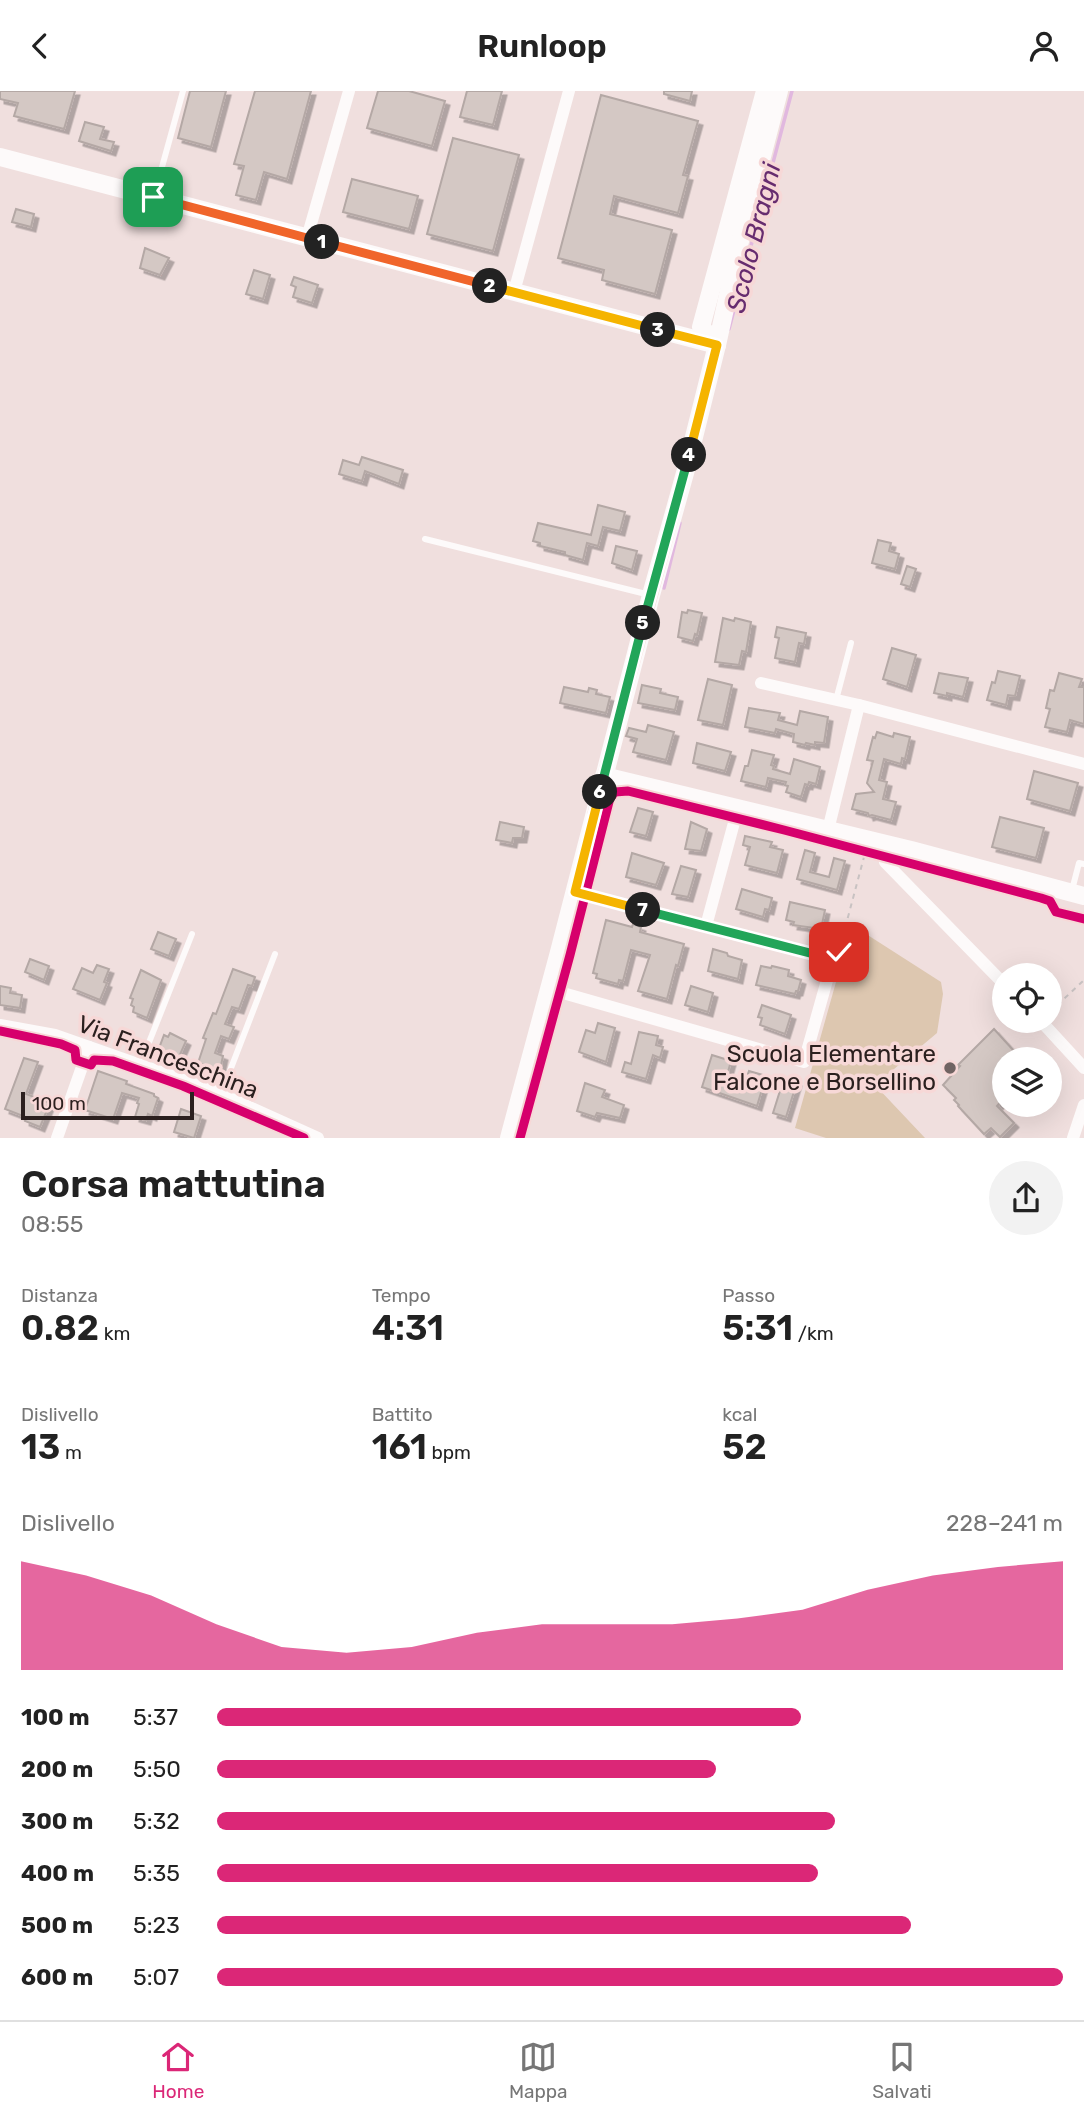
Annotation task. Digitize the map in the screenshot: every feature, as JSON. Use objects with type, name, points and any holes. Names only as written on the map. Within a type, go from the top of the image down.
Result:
[{"type":"street","points":[[307,238],[349,91]]},
{"type":"street","points":[[514,292],[569,91]]},
{"type":"street","points":[[699,333],[765,91]]},
{"type":"street","points":[[509,1138],[685,473],[717,345],[738,245],[779,91]]},
{"type":"street","points":[[0,157],[514,292],[699,333],[717,345]]},
{"type":"street","points":[[761,683],[859,705],[1084,764]]},
{"type":"street","points":[[827,830],[859,705]]},
{"type":"street","points":[[604,776],[827,830],[886,851],[1078,895]]},
{"type":"street","points":[[706,926],[738,808]]},
{"type":"street","points":[[886,851],[885,862],[897,876],[992,972]]},
{"type":"street","points":[[549,989],[804,1062],[833,959],[575,892]]},
{"type":"street","name":"Via Franceschina","points":[[0,1025],[55,1035],[89,1047],[221,1094],[318,1138]]},
{"type":"street","points":[[1052,1033],[1084,1068]]},
{"type":"street","points":[[57,1138],[89,1047]]},
{"type":"street","points":[[1073,1138],[1084,1105]]},
{"type":"lane","points":[[153,197],[183,91]]},
{"type":"lane","points":[[425,539],[651,595]]},
{"type":"lane","points":[[836,700],[851,643]]},
{"type":"lane","points":[[1078,895],[1079,863],[1084,864]]},
{"type":"lane","points":[[139,1065],[192,934]]},
{"type":"lane","points":[[221,1094],[275,954]]},
{"type":"path","points":[[833,959],[839,952],[863,857],[860,851],[886,851]]},
{"type":"path","points":[[1062,1001],[1084,980]]},
{"type":"shaded area","points":[[852,925],[941,982],[943,994],[937,1033],[875,1085],[925,1138],[826,1138],[795,1128]]},
{"type":"building","points":[[0,91],[75,91],[64,129],[14,116],[18,103],[0,99]]},
{"type":"building","points":[[190,91],[226,91],[211,147],[178,138]]},
{"type":"building","points":[[255,91],[311,91],[287,179],[264,172],[256,200],[236,195],[244,166],[234,164]]},
{"type":"building","points":[[378,91],[409,91],[445,101],[432,146],[367,128]]},
{"type":"building","points":[[467,91],[502,91],[493,125],[460,117]]},
{"type":"building","points":[[664,91],[692,91],[690,101],[664,94]]},
{"type":"building","points":[[601,95],[698,121],[683,175],[688,176],[678,213],[614,196],[610,214],[672,230],[655,294],[602,280],[604,270],[558,258]]},
{"type":"building","points":[[85,122],[104,127],[100,139],[114,142],[111,151],[79,141]]},
{"type":"building","points":[[453,138],[519,155],[493,251],[427,234]]},
{"type":"building","points":[[352,179],[418,196],[409,229],[343,212]]},
{"type":"building","points":[[16,209],[34,214],[31,227],[12,222]]},
{"type":"building","points":[[145,248],[169,258],[160,275],[140,268]]},
{"type":"building","points":[[254,270],[270,275],[263,299],[246,294]]},
{"type":"building","points":[[294,277],[318,285],[312,303],[293,297],[296,287],[291,285]]},
{"type":"building","points":[[362,457],[403,470],[399,484],[365,471],[362,481],[339,474],[343,460],[359,465]]},
{"type":"building","points":[[598,505],[625,512],[620,531],[603,527],[598,546],[587,543],[583,560],[540,546],[540,543],[533,541],[538,523],[591,535]]},
{"type":"building","points":[[878,540],[891,543],[889,551],[899,554],[895,569],[872,563]]},
{"type":"building","points":[[616,546],[637,551],[632,570],[612,563]]},
{"type":"building","points":[[907,566],[916,569],[910,587],[901,584]]},
{"type":"building","points":[[688,610],[702,613],[693,641],[678,637],[682,612],[687,613]]},
{"type":"building","points":[[723,618],[751,622],[746,652],[742,651],[739,665],[715,662]]},
{"type":"building","points":[[777,627],[806,633],[804,644],[799,643],[795,662],[775,658],[779,638],[775,637]]},
{"type":"building","points":[[892,648],[916,655],[907,687],[883,679]]},
{"type":"building","points":[[998,671],[1020,676],[1015,696],[1008,695],[1006,705],[987,700]]},
{"type":"building","points":[[939,673],[968,678],[963,697],[934,693]]},
{"type":"building","points":[[1059,673],[1082,679],[1079,687],[1084,687],[1084,724],[1070,720],[1067,732],[1045,727],[1050,709],[1046,708],[1050,690],[1054,691]]},
{"type":"building","points":[[708,679],[732,685],[723,725],[698,720]]},
{"type":"building","points":[[642,685],[661,689],[660,693],[678,697],[675,710],[638,703]]},
{"type":"building","points":[[564,687],[588,692],[589,688],[597,690],[596,694],[610,697],[606,713],[560,703]]},
{"type":"building","points":[[749,708],[780,713],[778,720],[797,725],[800,711],[828,717],[824,743],[805,745],[793,742],[794,734],[776,729],[775,733],[745,727]]},
{"type":"building","points":[[648,725],[674,732],[666,760],[633,752],[637,739],[626,736],[629,728],[646,732]]},
{"type":"building","points":[[877,732],[893,737],[894,733],[910,737],[905,759],[902,758],[901,764],[884,759],[879,780],[887,782],[883,799],[896,802],[891,820],[869,816],[868,813],[852,809],[856,794],[874,792],[867,783],[873,761],[867,760]]},
{"type":"building","points":[[697,743],[731,752],[725,771],[693,763]]},
{"type":"building","points":[[752,750],[774,755],[771,765],[774,766],[773,769],[790,774],[794,759],[820,767],[816,784],[805,784],[801,797],[786,792],[786,782],[768,778],[766,787],[741,781]]},
{"type":"building","points":[[1034,771],[1078,783],[1070,811],[1027,799]]},
{"type":"building","points":[[638,808],[653,812],[646,836],[630,832]]},
{"type":"building","points":[[1000,817],[1044,828],[1036,858],[992,847]]},
{"type":"building","points":[[500,822],[524,827],[522,838],[513,838],[512,843],[496,840]]},
{"type":"building","points":[[691,822],[707,829],[701,851],[685,849]]},
{"type":"building","points":[[745,836],[772,842],[770,847],[783,850],[777,873],[745,865],[750,847],[743,845]]},
{"type":"building","points":[[805,850],[815,853],[810,872],[829,877],[834,858],[845,861],[837,890],[797,879]]},
{"type":"building","points":[[632,853],[664,863],[656,885],[626,877]]},
{"type":"building","points":[[681,866],[696,870],[688,897],[672,894]]},
{"type":"building","points":[[742,889],[772,898],[769,910],[765,909],[763,917],[736,909]]},
{"type":"building","points":[[790,902],[825,910],[821,929],[793,925],[794,922],[786,920]]},
{"type":"building","points":[[606,920],[632,927],[633,924],[641,927],[640,932],[684,944],[667,999],[638,991],[650,955],[631,950],[623,981],[619,980],[618,984],[596,978],[597,974],[593,973]]},
{"type":"building","points":[[158,932],[176,939],[169,956],[151,949]]},
{"type":"building","points":[[713,949],[742,960],[738,979],[708,971]]},
{"type":"building","points":[[30,959],[49,966],[44,980],[25,972]]},
{"type":"building","points":[[97,965],[109,969],[100,1000],[73,989],[82,968],[93,973]]},
{"type":"building","points":[[761,966],[789,970],[788,976],[801,980],[798,991],[795,994],[756,985]]},
{"type":"building","points":[[233,969],[255,977],[252,986],[248,985],[239,1009],[232,1007],[225,1024],[234,1027],[229,1039],[221,1036],[215,1053],[223,1056],[220,1070],[198,1063],[206,1039],[203,1038],[213,1013],[216,1014]]},
{"type":"building","points":[[141,970],[161,980],[147,1018],[133,1012],[133,999],[130,998]]},
{"type":"building","points":[[0,986],[11,988],[10,993],[22,995],[20,1008],[0,1005]]},
{"type":"building","points":[[691,986],[713,993],[708,1012],[685,1005]]},
{"type":"building","points":[[762,1005],[791,1015],[785,1034],[760,1025],[762,1018],[758,1017]]},
{"type":"building","points":[[598,1023],[615,1028],[606,1062],[579,1052],[586,1030],[595,1033]]},
{"type":"building","points":[[992,1031],[998,1033],[1010,1047],[992,1047],[992,1117],[1008,1117],[1014,1123],[1000,1137],[991,1128],[984,1134],[943,1085],[960,1066],[958,1065]]},
{"type":"building","points":[[639,1032],[658,1036],[656,1045],[663,1047],[660,1058],[653,1055],[646,1079],[622,1072],[625,1062],[631,1064]]},
{"type":"building","points":[[170,1033],[186,1041],[178,1059],[158,1051],[164,1035],[168,1037]]},
{"type":"building","points":[[712,1055],[731,1061],[726,1079],[744,1085],[749,1071],[766,1076],[757,1106],[702,1087]]},
{"type":"building","points":[[24,1058],[38,1062],[26,1094],[50,1103],[40,1127],[25,1121],[26,1117],[5,1109]]},
{"type":"building","points":[[98,1071],[154,1094],[158,1098],[152,1116],[148,1114],[146,1120],[135,1117],[139,1098],[122,1093],[113,1119],[85,1110]]},
{"type":"building","points":[[784,1078],[797,1082],[786,1117],[773,1113]]},
{"type":"building","points":[[585,1083],[605,1090],[602,1097],[624,1105],[620,1118],[597,1113],[595,1117],[577,1111]]},
{"type":"building","points":[[181,1109],[201,1116],[194,1138],[174,1132]]},
{"type":"waterway","name":"Scolo Bragni","points":[[729,329],[792,91]]},
{"type":"waterway","name":"Scolo Bragni","points":[[664,588],[680,523]]},
{"type":"cycle path","points":[[594,813],[717,345]]},
{"type":"cycle path","points":[[520,1138],[610,798],[615,792],[628,791],[1041,898],[1050,901],[1056,912],[1084,919]]},
{"type":"cycle path","points":[[0,1031],[61,1044],[75,1050],[76,1060],[91,1065],[94,1060],[113,1061],[183,1086],[304,1138]]},
{"type":"place","name":"Scuola Elementare Falcone e Borsellino","points":[[950,1068]]},
{"type":"route","points":[[153,197],[717,345],[575,892],[833,959],[839,952]]}]
